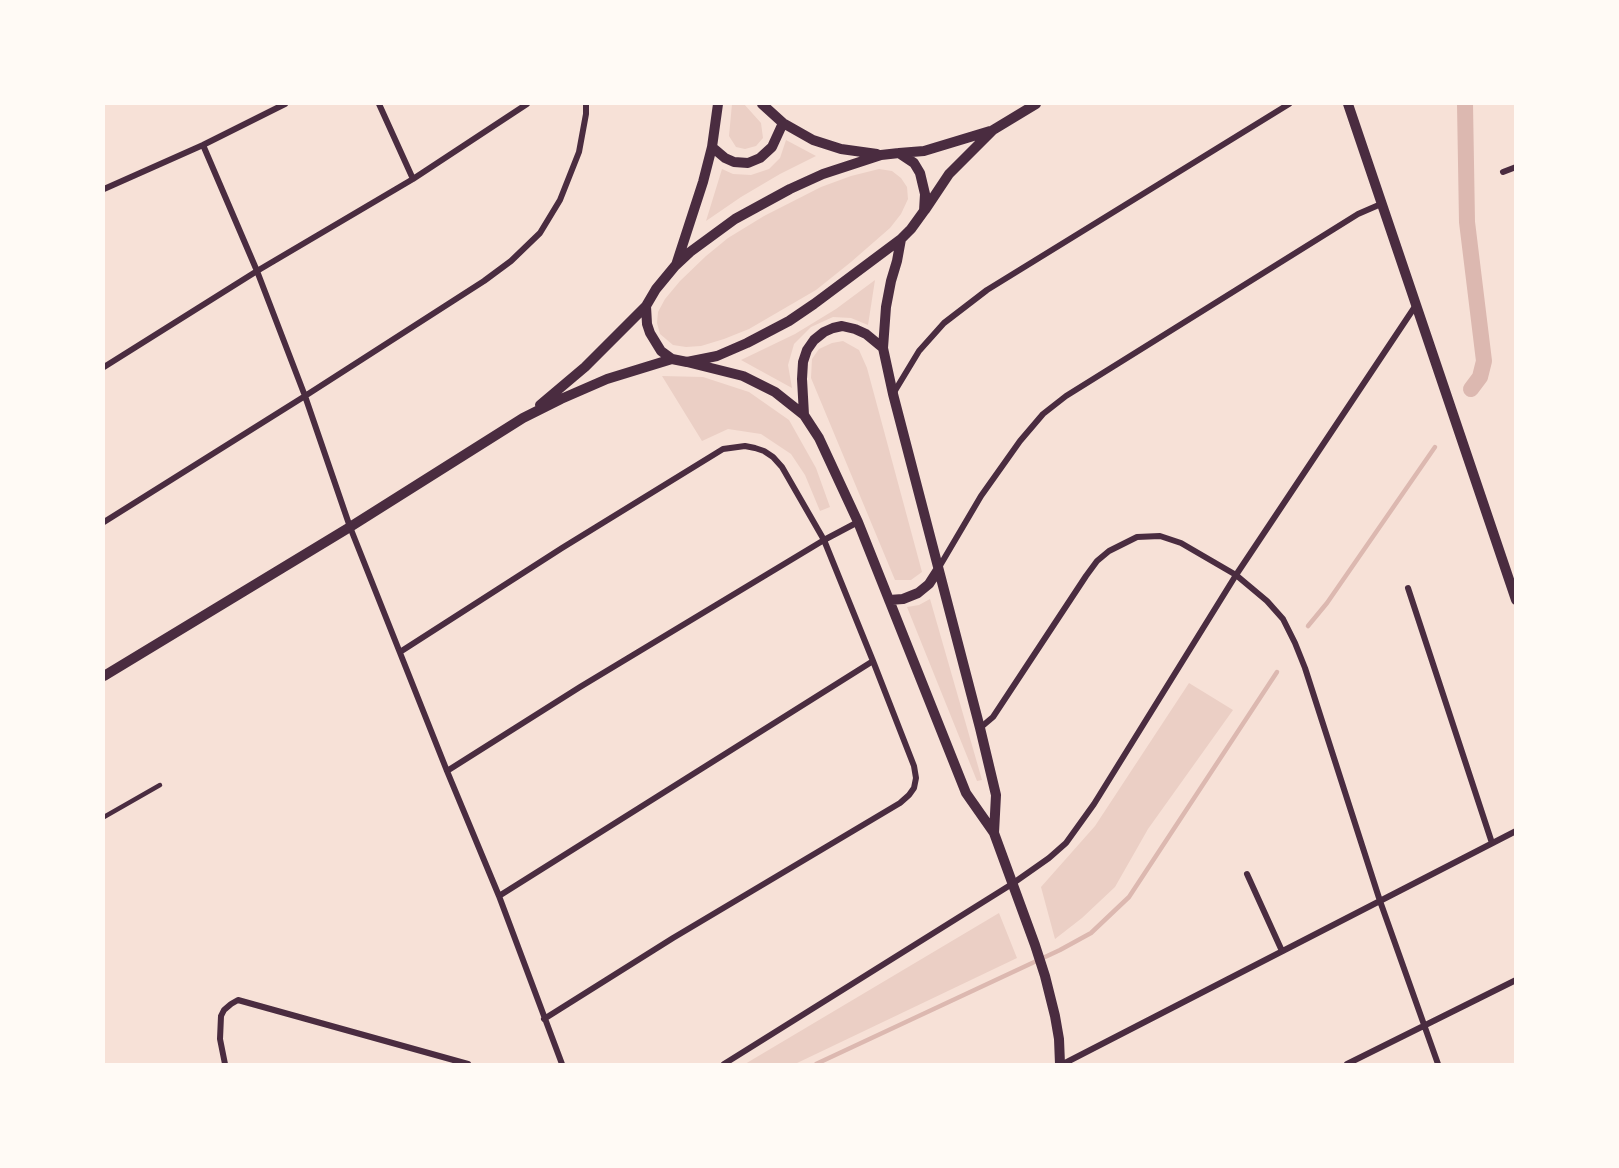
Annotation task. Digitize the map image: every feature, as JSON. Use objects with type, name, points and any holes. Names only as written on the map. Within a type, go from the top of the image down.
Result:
[{"type":"street","points":[[104,189],[285,104]]},
{"type":"street","points":[[379,104],[413,179]]},
{"type":"street","points":[[104,367],[413,179],[527,104]]},
{"type":"street","points":[[104,522],[305,396],[512,261],[540,233],[560,200],[579,152],[586,104]]},
{"type":"street","points":[[675,266],[703,183],[712,147],[718,104]]},
{"type":"street","points":[[762,104],[783,123],[813,140],[841,149],[881,155]]},
{"type":"street","points":[[523,418],[585,367],[646,306],[656,289],[675,266],[709,237],[761,204],[824,174],[881,155],[924,152],[993,130],[1036,104]]},
{"type":"street","points":[[892,394],[919,351],[944,323],[987,290],[1289,104]]},
{"type":"street","points":[[1348,104],[1515,600]]},
{"type":"street","points":[[712,147],[725,158],[734,162],[748,163],[760,158],[772,147],[783,123]]},
{"type":"street","points":[[687,362],[717,356],[789,321],[901,239],[911,229],[950,174],[993,130]]},
{"type":"street","points":[[202,144],[257,272],[305,396],[350,527],[499,896],[562,1065]]},
{"type":"street","points":[[899,153],[914,163],[920,173],[925,194],[924,211]]},
{"type":"street","points":[[1503,172],[1515,167]]},
{"type":"street","points":[[889,600],[903,599],[918,593],[929,584],[981,496],[1020,441],[1043,414],[1066,396],[1358,214],[1382,204]]},
{"type":"street","points":[[901,239],[886,308],[884,348],[892,394],[996,795],[994,833]]},
{"type":"street","points":[[724,1065],[1012,884],[1066,843],[1236,575],[1416,305]]},
{"type":"street","points":[[646,306],[647,324],[661,351],[672,359],[743,376],[775,392],[804,415],[819,438],[858,522],[966,793],[994,833],[1045,976],[1055,1016],[1061,1065],[1515,831]]},
{"type":"street","points":[[804,415],[803,362],[814,340],[824,332],[842,326],[855,328],[884,348]]},
{"type":"street","points":[[104,676],[350,527],[523,418],[607,379],[672,359]]},
{"type":"street","points":[[400,652],[723,448],[738,446],[755,448],[773,457],[782,467],[824,540],[873,661],[914,766],[916,778],[914,788],[909,795],[900,803],[673,938],[544,1019]]},
{"type":"street","points":[[447,771],[580,687],[824,540],[858,522]]},
{"type":"street","points":[[980,728],[993,717],[1091,569],[1109,551],[1137,537],[1160,536],[1181,543],[1236,575],[1267,601],[1290,630],[1305,668],[1380,901],[1438,1065]]},
{"type":"street","points":[[1408,588],[1492,843]]},
{"type":"street","points":[[499,896],[873,661]]},
{"type":"street","points":[[1246,874],[1282,951]]},
{"type":"street","points":[[1347,1065],[1515,980]]},
{"type":"street","points":[[225,1065],[220,1039],[221,1016],[224,1010],[238,1000],[468,1065]]},
{"type":"lane","points":[[104,817],[160,785]]},
{"type":"shaded area","points":[[732,104],[744,104],[761,123],[763,138],[756,146],[745,149],[736,147],[729,136]]},
{"type":"shaded area","points":[[786,140],[816,156],[741,197],[706,221],[722,169],[733,174],[751,175],[769,169],[780,158]]},
{"type":"shaded area","points":[[879,169],[892,171],[907,187],[908,199],[901,214],[890,228],[816,290],[749,329],[701,346],[673,345],[660,334],[657,323],[658,312],[665,299],[680,281],[728,238],[764,216],[821,187]]},
{"type":"shaded area","points":[[875,280],[868,325],[851,318],[833,317],[811,327],[794,344],[788,365],[792,388],[741,360],[795,334],[836,309]]},
{"type":"shaded area","points":[[843,341],[859,350],[867,368],[922,572],[911,580],[895,580],[811,378],[812,359],[819,349]]},
{"type":"shaded area","points":[[662,376],[703,377],[749,392],[789,420],[816,468],[830,507],[820,511],[805,475],[791,454],[761,434],[728,429],[702,441]]},
{"type":"shaded area","points":[[930,599],[982,780],[977,781],[907,607],[919,605]]},
{"type":"shaded area","points":[[1189,683],[1233,710],[1148,829],[1115,887],[1082,918],[1055,939],[1041,887],[1095,826]]},
{"type":"shaded area","points":[[999,913],[1017,958],[795,1064],[745,1064]]},
{"type":"waterway","points":[[1465,104],[1467,222],[1484,361],[1480,377],[1471,389]]},
{"type":"waterway","points":[[1308,626],[1327,603],[1435,447]]},
{"type":"waterway","points":[[816,1064],[1060,950],[1091,933],[1129,897],[1277,672]]}]
